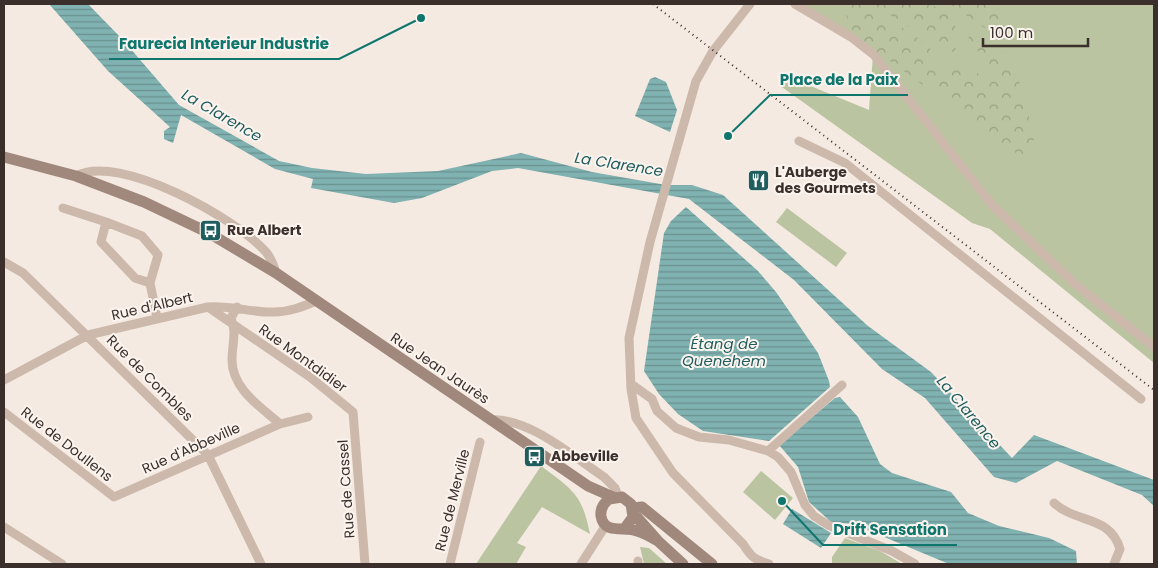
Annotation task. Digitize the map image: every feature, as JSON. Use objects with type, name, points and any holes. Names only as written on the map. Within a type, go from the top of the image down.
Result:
[{"type":"main road","name":"Rue Jean Jaurès","points":[[4,157],[76,176],[176,216],[276,273],[588,486],[615,497]]},
{"type":"main road","name":"Rue Jean Jaurès","points":[[588,486],[601,510]]},
{"type":"main road","points":[[658,541],[639,531],[625,528],[615,530],[606,525],[602,518],[601,510],[605,502],[615,497],[626,499],[633,511],[658,541],[683,564]]},
{"type":"main road","points":[[633,511],[642,507],[712,564]]},
{"type":"main road","points":[[625,528],[630,523],[633,511]]},
{"type":"street","points":[[750,4],[702,66],[667,179],[629,338],[631,384],[636,418],[673,474],[743,544],[751,556],[757,561],[769,564]]},
{"type":"street","points":[[795,4],[851,37],[874,55],[992,205],[1075,284],[1154,347]]},
{"type":"street","points":[[799,141],[845,163],[1141,399]]},
{"type":"street","name":"Rue Jean Jaurès","points":[[76,176],[83,172],[98,170],[140,178],[169,189],[219,217],[266,252],[276,273]]},
{"type":"street","points":[[63,208],[142,236],[158,255],[150,283],[157,318]]},
{"type":"street","points":[[106,222],[101,242],[135,278],[150,283]]},
{"type":"street","name":"Rue de Combles","points":[[4,262],[22,273],[88,335],[208,455],[261,564]]},
{"type":"street","name":"Rue d'Albert","points":[[4,380],[88,335],[208,307],[237,307],[273,312],[296,310],[316,301]]},
{"type":"street","name":"Rue Montdidier","points":[[208,307],[310,377],[354,412]]},
{"type":"street","points":[[237,307],[232,318],[235,327],[232,360],[234,376],[246,393],[280,424]]},
{"type":"street","points":[[631,384],[652,399],[657,411],[676,428],[699,436],[729,440],[768,450],[778,457],[791,472],[805,505],[814,516],[828,525],[892,551],[915,564]]},
{"type":"street","points":[[768,450],[842,385]]},
{"type":"street","name":"Rue de Doullens","points":[[4,412],[114,497]]},
{"type":"street","name":"Rue de Cassel","points":[[354,412],[365,564]]},
{"type":"street","name":"Rue d'Abbeville","points":[[114,497],[280,424],[308,417]]},
{"type":"street","points":[[491,420],[514,421],[528,428],[604,477],[615,488],[615,497]]},
{"type":"street","name":"Rue de Merville","points":[[450,564],[480,442]]},
{"type":"street","points":[[1054,503],[1062,510],[1108,528],[1116,536],[1120,549],[1114,564]]},
{"type":"street","points":[[581,564],[606,525]]},
{"type":"street","points":[[4,527],[39,552],[62,564]]},
{"type":"green space","points":[[795,4],[1154,4],[1154,363],[990,229],[972,223],[779,85],[796,80],[869,110],[873,55]]},
{"type":"green space","points":[[852,4],[867,4],[928,45],[934,57],[936,72],[950,67],[968,68],[985,79],[995,78],[1015,93],[1025,108],[1032,126],[1034,143],[1031,158],[1016,153],[854,35],[846,15]]},
{"type":"green space","points":[[872,4],[931,4],[950,16],[962,41],[953,52],[936,40],[916,31]]},
{"type":"green space","points":[[950,4],[994,4],[993,8],[1000,18],[1008,44]]},
{"type":"green space","points":[[958,21],[1013,60],[1022,92],[993,69]]},
{"type":"green space","points":[[787,208],[847,253],[836,267],[776,222]]},
{"type":"green space","points":[[541,466],[561,481],[574,494],[583,510],[590,534],[542,507],[517,543],[526,547],[516,564],[476,564]]},
{"type":"green space","points":[[761,471],[793,498],[775,520],[743,492]]},
{"type":"green space","points":[[845,538],[880,551],[902,564],[832,564],[832,557]]},
{"type":"green space","points":[[640,547],[649,548],[667,564],[644,564]]},
{"type":"water","points":[[49,4],[88,4],[123,40],[179,105],[279,161],[312,168],[366,174],[438,171],[521,153],[592,172],[666,185],[692,185],[723,195],[868,326],[931,372],[1012,458],[1034,435],[1154,480],[1154,506],[1142,495],[1057,461],[1016,483],[994,477],[925,398],[882,369],[794,280],[689,199],[518,168],[492,171],[422,198],[394,203],[311,188],[313,179],[275,169],[181,115],[173,143],[164,139],[164,131],[170,127],[108,71]]},
{"type":"water","points":[[655,77],[666,82],[677,110],[670,132],[635,116],[650,79]]},
{"type":"water","name":"Étang de Quenehem","points":[[686,207],[758,271],[776,292],[818,353],[829,381],[830,387],[769,441],[703,431],[678,414],[659,394],[644,371],[664,233],[671,221]]},
{"type":"water","points":[[840,397],[858,417],[880,464],[892,473],[951,492],[968,513],[999,526],[1049,538],[1076,551],[1077,564],[949,564],[853,524],[831,522],[809,502],[798,467],[779,445],[835,398]]},
{"type":"water","points":[[792,509],[831,533],[821,548],[783,524]]},
{"type":"railway","points":[[653,4],[1154,390]]},
{"type":"place","name":"Faurecia Interieur Industrie","points":[[421,18]]},
{"type":"place","name":"Place de la Paix","points":[[728,136]]},
{"type":"place","name":"L'Auberge des Gourmets","points":[[759,180]]},
{"type":"place","name":"Rue Albert","points":[[211,230]]},
{"type":"place","name":"Abbeville","points":[[535,456]]},
{"type":"place","name":"Drift Sensation","points":[[782,501]]},
{"type":"water label","name":"La Clarence","points":[[222,115]]},
{"type":"water label","name":"La Clarence","points":[[619,164]]},
{"type":"water label","name":"La Clarence","points":[[969,412]]}]
